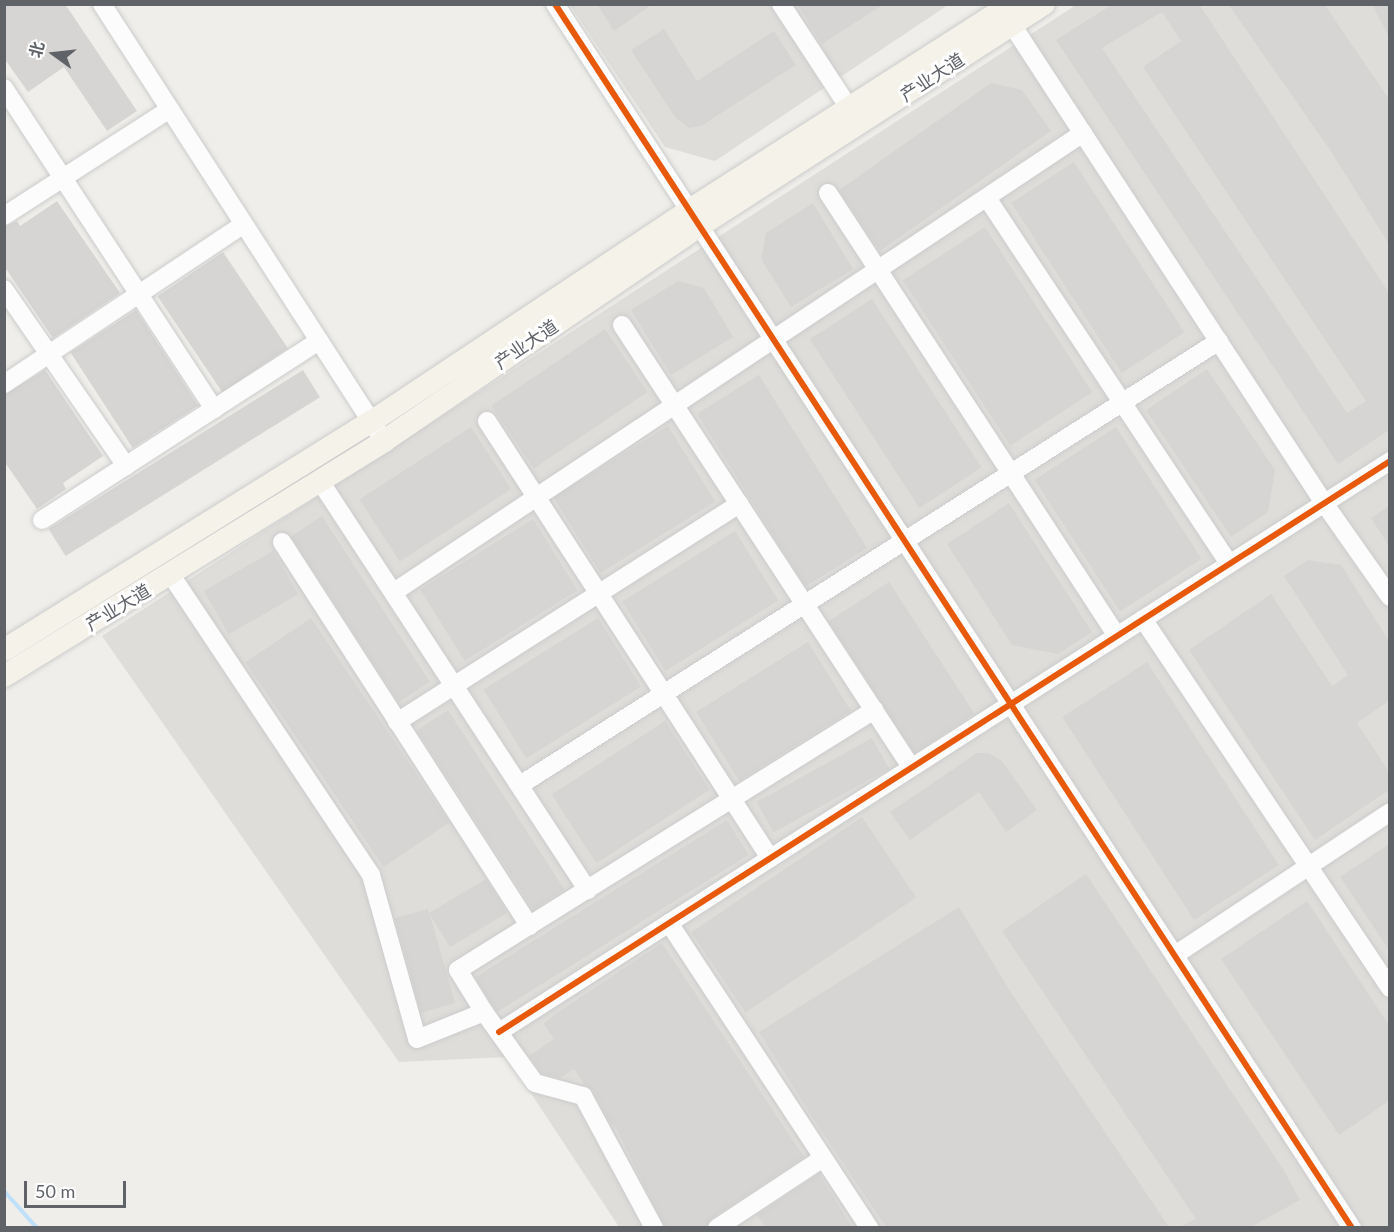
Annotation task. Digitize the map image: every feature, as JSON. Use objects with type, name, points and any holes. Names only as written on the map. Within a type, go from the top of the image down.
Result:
[{"type":"main road","name":"产业大道","points":[[696,217],[849,108],[1006,11],[1044,4]]},
{"type":"main road","name":"产业大道","points":[[4,650],[377,431],[1006,11]]},
{"type":"main road","name":"产业大道","points":[[4,676],[320,481],[377,431]]},
{"type":"street","points":[[102,4],[377,431]]},
{"type":"street","points":[[555,4],[775,338],[1352,1227]]},
{"type":"street","points":[[781,4],[849,108]]},
{"type":"street","points":[[1006,11],[1083,134],[1324,503],[1389,597]]},
{"type":"street","points":[[4,88],[214,409]]},
{"type":"street","points":[[4,216],[170,109]]},
{"type":"street","points":[[394,592],[1083,134]]},
{"type":"street","points":[[828,193],[1117,636]]},
{"type":"street","points":[[987,198],[1229,564]]},
{"type":"street","points":[[4,384],[244,224]]},
{"type":"street","points":[[4,289],[126,466]]},
{"type":"street","points":[[622,325],[911,767]]},
{"type":"street","points":[[42,520],[319,341]]},
{"type":"street","points":[[520,785],[1219,341]]},
{"type":"street","points":[[488,421],[771,858]]},
{"type":"street","points":[[499,1032],[1389,461]]},
{"type":"street","points":[[320,481],[588,890]]},
{"type":"street","points":[[397,722],[739,504]]},
{"type":"street","points":[[282,542],[529,926]]},
{"type":"street","points":[[171,575],[370,875],[417,1039],[484,1012]]},
{"type":"street","points":[[1143,619],[1389,988]]},
{"type":"street","points":[[654,1227],[583,1096],[535,1083],[484,1012],[458,970],[874,710]]},
{"type":"street","points":[[1175,955],[1389,812]]},
{"type":"street","points":[[669,923],[869,1227]]},
{"type":"street","points":[[717,1227],[823,1158]]},
{"type":"shaded area","points":[[570,5],[948,5],[715,161],[665,147]]},
{"type":"shaded area","points":[[1076,5],[1389,5],[1389,1227],[619,1227],[507,1057],[399,1062],[102,636]]},
{"type":"building","points":[[4,4],[65,4],[137,111],[107,131],[64,67],[28,92],[4,58]]},
{"type":"building","points":[[597,4],[653,4],[614,31]]},
{"type":"building","points":[[797,4],[884,4],[822,44]]},
{"type":"building","points":[[1113,4],[1199,4],[1389,293],[1389,430],[1338,464],[1056,40]],"holes":[[[1162,12],[1181,41],[1143,67],[1366,401],[1347,413],[1102,48]]]},
{"type":"building","points":[[1228,4],[1324,4],[1389,99],[1389,244],[1330,150]]},
{"type":"building","points":[[1372,4],[1389,4],[1389,37]]},
{"type":"building","points":[[664,29],[697,81],[774,31],[796,65],[701,126],[689,128],[675,117],[631,50]]},
{"type":"building","points":[[991,83],[1022,90],[1051,131],[880,251],[839,190]]},
{"type":"building","points":[[1074,162],[1185,332],[1122,373],[1011,203]]},
{"type":"building","points":[[57,201],[120,293],[53,338],[4,266],[4,227],[17,221],[20,226]]},
{"type":"building","points":[[813,203],[853,269],[791,307],[761,259],[766,233]]},
{"type":"building","points":[[985,227],[1092,392],[1010,446],[903,280]]},
{"type":"building","points":[[223,252],[288,348],[222,392],[158,296]]},
{"type":"building","points":[[678,281],[704,288],[733,337],[671,375],[631,310]]},
{"type":"building","points":[[872,299],[981,468],[919,508],[810,339]]},
{"type":"building","points":[[136,310],[198,406],[133,448],[71,352]]},
{"type":"building","points":[[605,329],[647,392],[534,469],[491,406]]},
{"type":"building","points":[[1207,369],[1275,470],[1268,512],[1231,537],[1146,410]]},
{"type":"building","points":[[45,370],[103,456],[63,483],[66,489],[37,509],[4,461],[4,395]]},
{"type":"building","points":[[303,370],[320,397],[66,556],[49,529]]},
{"type":"building","points":[[759,375],[867,548],[805,587],[697,414]]},
{"type":"building","points":[[668,426],[715,501],[601,573],[554,498]]},
{"type":"building","points":[[471,427],[511,489],[400,561],[359,499]]},
{"type":"building","points":[[1116,427],[1202,559],[1120,612],[1035,480]]},
{"type":"building","points":[[1009,503],[1092,632],[1058,654],[1012,645],[947,544]]},
{"type":"building","points":[[1389,506],[1389,546],[1371,518]]},
{"type":"building","points":[[322,516],[430,682],[399,702],[291,536]]},
{"type":"building","points":[[533,519],[578,590],[465,661],[420,589]]},
{"type":"building","points":[[735,531],[778,601],[666,671],[622,601]]},
{"type":"building","points":[[273,551],[298,594],[229,634],[204,591]]},
{"type":"building","points":[[1308,560],[1341,565],[1389,641],[1389,701],[1357,723],[1389,772],[1389,790],[1315,840],[1189,650],[1271,594],[1332,686],[1348,675],[1284,576]]},
{"type":"building","points":[[889,582],[975,714],[914,753],[829,621]]},
{"type":"building","points":[[311,618],[449,823],[384,867],[246,662]]},
{"type":"building","points":[[598,618],[641,687],[526,758],[484,690]]},
{"type":"building","points":[[808,642],[851,711],[739,781],[696,712]]},
{"type":"building","points":[[1147,662],[1279,865],[1194,920],[1062,717]]},
{"type":"building","points":[[448,710],[565,889],[534,910],[417,730]]},
{"type":"building","points":[[665,721],[710,790],[596,863],[552,795]]},
{"type":"building","points":[[872,738],[889,769],[774,833],[757,802]]},
{"type":"building","points":[[977,753],[988,753],[1002,761],[1037,810],[1006,832],[979,792],[910,840],[890,812]]},
{"type":"building","points":[[862,817],[916,897],[745,1013],[691,932]]},
{"type":"building","points":[[727,820],[749,855],[497,1012],[475,977]]},
{"type":"building","points":[[1389,844],[1389,950],[1340,877]]},
{"type":"building","points":[[1086,874],[1283,1169],[1300,1200],[1251,1227],[1179,1227],[1196,1219],[1002,931]]},
{"type":"building","points":[[486,879],[507,913],[450,947],[430,915],[455,1003],[421,1013],[395,918],[428,909],[429,913]]},
{"type":"building","points":[[1307,901],[1389,1025],[1389,1101],[1339,1135],[1221,959]]},
{"type":"building","points":[[959,907],[1010,991],[1169,1227],[886,1227],[811,1115],[759,1032]]},
{"type":"building","points":[[662,943],[804,1157],[711,1219],[706,1227],[665,1227],[615,1126],[609,1121],[593,1090],[585,1085],[574,1069],[560,1078],[542,1073],[529,1056],[554,1039],[544,1024],[554,1015]]},
{"type":"building","points":[[819,1174],[852,1227],[765,1227],[757,1215]]},
{"type":"waterway","points":[[4,1191],[37,1228]]},
{"type":"cycle path","points":[[555,4],[1352,1228]]},
{"type":"cycle path","points":[[499,1032],[1390,461]]}]
